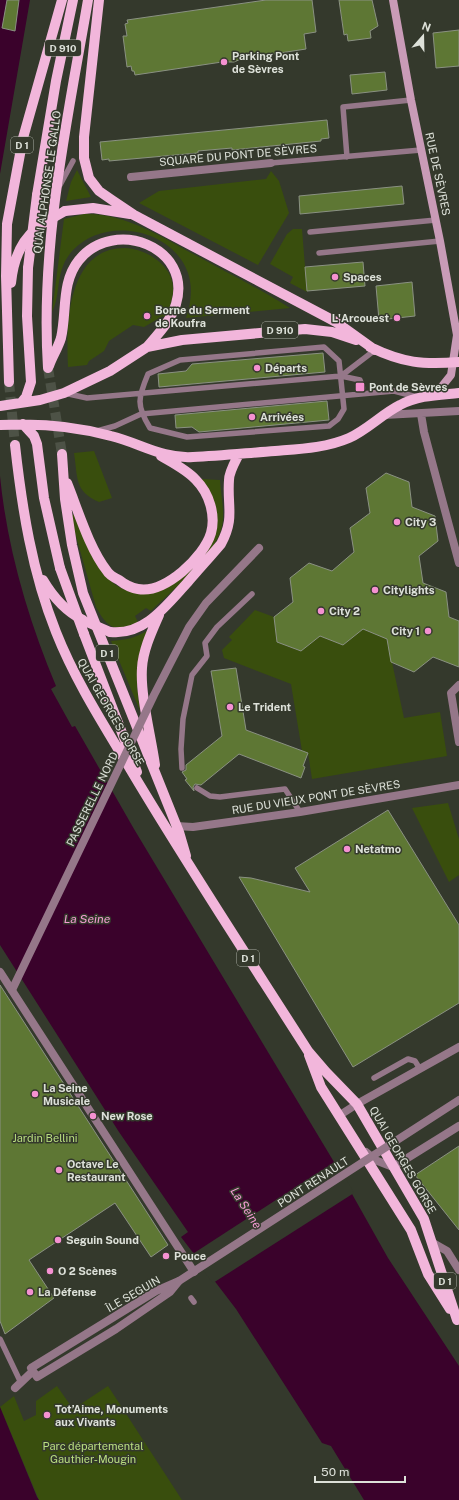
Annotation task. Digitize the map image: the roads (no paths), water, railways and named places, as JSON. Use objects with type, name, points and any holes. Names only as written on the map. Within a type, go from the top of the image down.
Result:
[{"type":"main road","name":"D 1","points":[[8,382],[6,338],[6,259],[7,224],[10,201],[24,138],[62,0]]},
{"type":"main road","name":"D 910","points":[[21,404],[26,397],[31,382],[27,316],[28,268],[37,195],[56,80],[73,0]]},
{"type":"main road","name":"QUAI ALPHONSE LE GALLO","points":[[88,0],[53,204],[45,302],[48,368],[60,339],[67,287],[74,268],[87,252],[105,242],[127,239],[145,243],[158,251],[175,270],[179,284],[176,306],[168,322],[148,347]]},
{"type":"main road","points":[[99,0],[87,96],[84,158],[88,178],[99,191],[134,215],[336,322],[375,350]]},
{"type":"main road","points":[[7,295],[15,263],[22,244],[30,234],[42,224],[65,211],[93,208],[134,215]]},
{"type":"main road","name":"D 910","points":[[0,406],[21,404],[64,393],[110,371],[148,347],[182,340],[305,329],[332,332],[375,350],[414,363],[457,362]]},
{"type":"main road","points":[[158,454],[191,458],[312,447],[334,443],[350,438],[400,405],[419,398],[459,393]]},
{"type":"main road","name":"D 1","points":[[23,424],[34,436],[37,444],[44,498],[60,568],[149,803]]},
{"type":"main road","points":[[0,425],[23,424],[92,432],[122,439],[158,454],[196,480],[205,492],[211,505],[213,521],[211,534],[204,548],[179,575],[156,587],[138,589],[125,584],[107,572],[93,546],[62,472]]},
{"type":"main road","name":"QUAI GEORGES GORSE","points":[[15,445],[21,499],[32,552],[55,630],[74,675],[149,803],[308,1051],[357,1104],[424,1218],[458,1321]]},
{"type":"main road","name":"QUAI GEORGES GORSE","points":[[62,454],[62,472],[72,545],[83,593],[176,826],[188,864]]},
{"type":"main road","points":[[32,552],[41,576],[58,602],[73,615],[110,632],[118,633],[136,629],[159,615],[221,544],[226,535],[230,519],[229,478],[239,454]]},
{"type":"main road","points":[[157,779],[142,685],[142,666],[148,641],[159,615]]},
{"type":"main road","name":"QUAI GEORGES GORSE","points":[[308,1051],[321,1087],[412,1230],[428,1274],[458,1321]]},
{"type":"street","name":"RUE DE SÈVRES","points":[[393,0],[456,330],[457,362],[451,375],[435,395]]},
{"type":"street","name":"SQUARE DU PONT DE SÈVRES","points":[[131,177],[271,163]]},
{"type":"street","points":[[384,415],[459,411]]},
{"type":"street","points":[[420,414],[459,563]]},
{"type":"street","name":"PASSERELLE NORD","points":[[12,990],[154,695],[189,627],[206,603],[259,548]]},
{"type":"street","points":[[459,685],[451,693],[459,742]]},
{"type":"street","name":"RUE DU VIEUX PONT DE SÈVRES","points":[[176,826],[193,827],[300,812],[459,785]]},
{"type":"street","points":[[0,972],[194,1272]]},
{"type":"street","points":[[357,1104],[459,1047]]},
{"type":"street","name":"PONT RENAULT","points":[[179,1281],[459,1100]]},
{"type":"street","name":"QUAI GEORGES GORSE","points":[[340,1116],[357,1104]]},
{"type":"street","points":[[360,1147],[375,1160],[393,1167],[459,1126]]},
{"type":"street","points":[[433,1243],[447,1251],[459,1270]]},
{"type":"street","name":"ÎLE SEGUIN","points":[[18,1385],[33,1371],[37,1377],[116,1329],[170,1292],[179,1281]]},
{"type":"lane","points":[[347,156],[343,107],[411,100]]},
{"type":"lane","name":"SQUARE DU PONT DE SÈVRES","points":[[271,163],[421,150]]},
{"type":"lane","points":[[53,204],[57,192],[73,161]]},
{"type":"lane","points":[[310,232],[436,220]]},
{"type":"lane","points":[[319,253],[440,241]]},
{"type":"lane","points":[[324,347],[340,361],[344,409],[338,419],[329,426],[187,437],[150,428],[141,414],[140,394],[148,374],[180,360],[324,347]]},
{"type":"lane","points":[[341,376],[375,350]]},
{"type":"lane","points":[[64,393],[87,398],[341,376],[360,380],[363,388],[357,394]]},
{"type":"lane","points":[[92,432],[115,426],[141,414],[394,391],[419,398]]},
{"type":"lane","points":[[182,768],[181,749],[183,719],[192,675],[207,656],[205,643],[217,627],[252,594]]},
{"type":"lane","points":[[197,788],[210,796],[220,797],[284,789],[300,812]]},
{"type":"lane","points":[[374,1078],[408,1059],[415,1061],[420,1069]]},
{"type":"lane","points":[[0,1339],[18,1385]]},
{"type":"water","points":[[0,0],[30,0],[0,174]]},
{"type":"water","name":"La Seine","points":[[0,476],[3,503],[13,556],[36,635],[56,686],[51,689],[72,727],[75,726],[134,829],[334,1162],[388,1258],[459,1366],[459,1500],[364,1500],[331,1446],[322,1443],[236,1309],[181,1237],[188,1232],[119,1132],[0,945]]},
{"type":"water","points":[[0,1407],[37,1497],[39,1500],[0,1500]]},
{"type":"tunnel","points":[[48,368],[62,454]]},
{"type":"tunnel","points":[[9,382],[15,445]]},
{"type":"place","name":"Parking Pont de Sèvres","points":[[224,62]]},
{"type":"place","name":"Spaces","points":[[335,277]]},
{"type":"place","name":"Borne du Serment de Koufra","points":[[147,316]]},
{"type":"place","name":"L'Arcouest","points":[[397,318]]},
{"type":"place","name":"Départs","points":[[257,368]]},
{"type":"place","name":"Pont de Sèvres","points":[[360,387]]},
{"type":"place","name":"Arrivées","points":[[252,417]]},
{"type":"place","name":"City 3","points":[[397,522]]},
{"type":"place","name":"Citylights","points":[[375,590]]},
{"type":"place","name":"City 2","points":[[321,611]]},
{"type":"place","name":"City 1","points":[[428,631]]},
{"type":"place","name":"Le Trident","points":[[230,707]]},
{"type":"place","name":"Netatmo","points":[[347,849]]},
{"type":"place","name":"La Seine Musicale","points":[[35,1094]]},
{"type":"place","name":"New Rose","points":[[93,1116]]},
{"type":"place","name":"Octave Le Restaurant","points":[[59,1170]]},
{"type":"place","name":"Seguin Sound","points":[[58,1240]]},
{"type":"place","name":"Pouce","points":[[166,1256]]},
{"type":"place","name":"O 2 Scènes","points":[[50,1271]]},
{"type":"place","name":"La Défense","points":[[30,1292]]},
{"type":"place","name":"Tot’Aime, Monuments aux Vivants","points":[[47,1415]]},
{"type":"park label","name":"Jardin Bellini","points":[[45,1138]]},
{"type":"park label","name":"Parc départemental Gauthier-Mougin","points":[[93,1452]]}]
